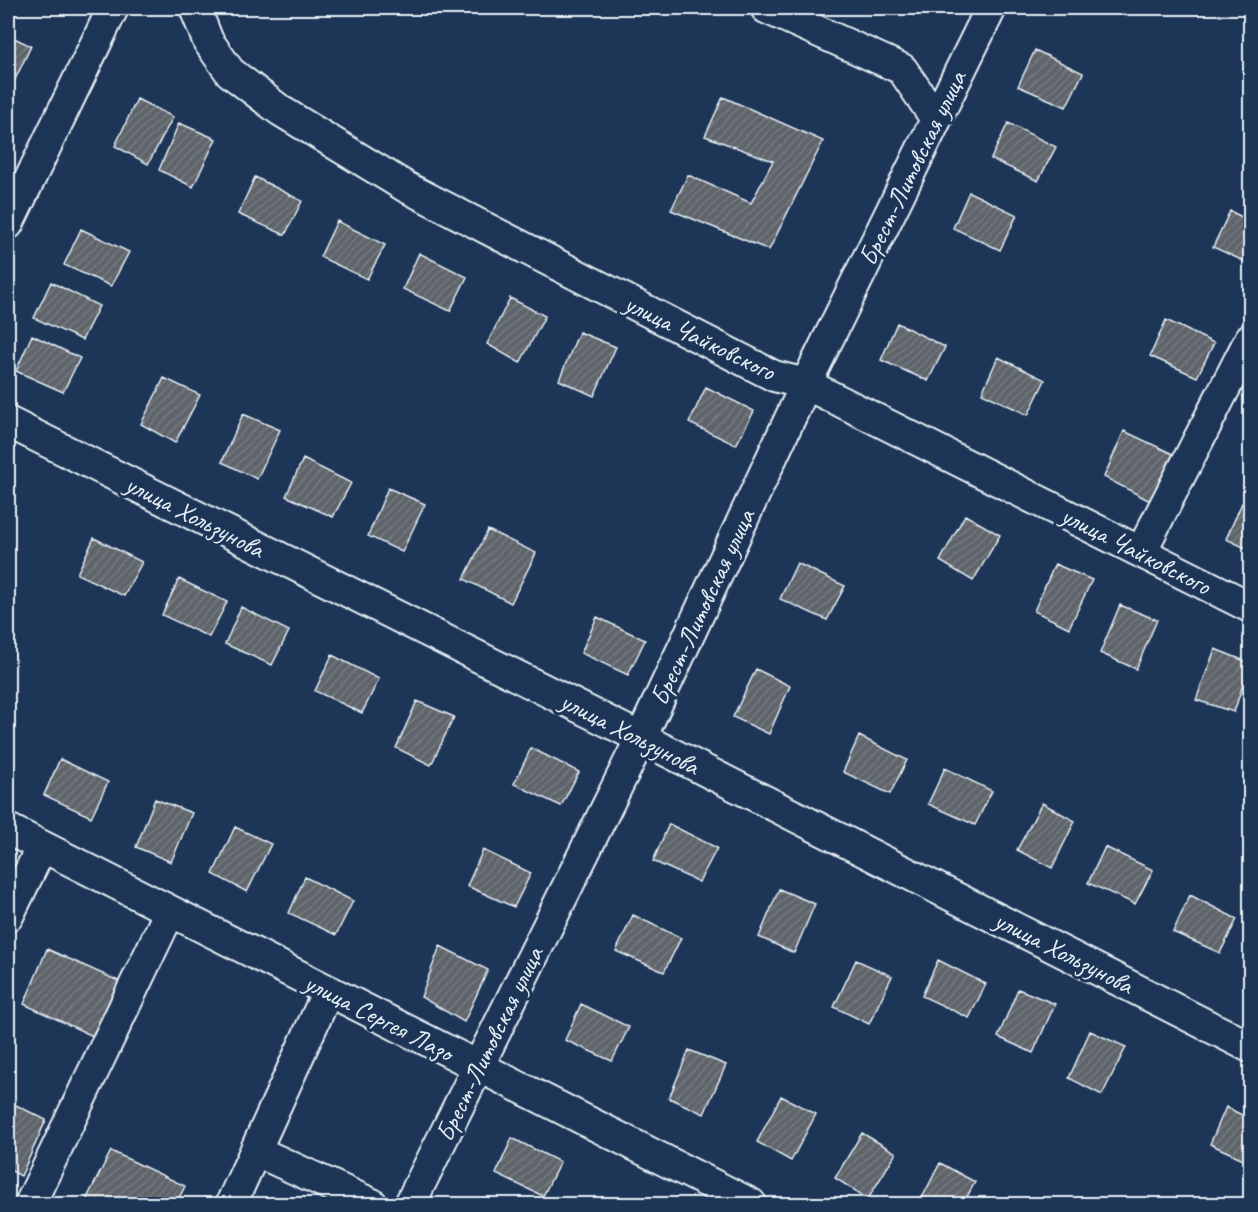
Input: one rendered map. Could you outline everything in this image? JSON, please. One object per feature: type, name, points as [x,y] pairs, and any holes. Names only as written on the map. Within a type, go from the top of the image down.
[{"type":"street","points":[[8,224],[113,8]]},
{"type":"street","name":"улица Чайковского","points":[[195,8],[208,41],[230,72],[281,111],[406,187],[774,376],[807,384],[1251,607]]},
{"type":"street","points":[[766,8],[902,69],[936,119]]},
{"type":"street","name":"Брест-Литовская улица","points":[[410,1204],[641,738],[807,384],[991,8]]},
{"type":"street","points":[[1141,552],[1251,339]]},
{"type":"street","name":"улица Хользунова","points":[[8,422],[641,738],[1251,1047]]},
{"type":"street","name":"улица Сергея Лазо","points":[[8,829],[751,1204]]},
{"type":"street","points":[[8,916],[42,846]]},
{"type":"street","points":[[30,1204],[170,911]]},
{"type":"street","points":[[231,1204],[328,991]]},
{"type":"street","points":[[256,1151],[372,1204]]},
{"type":"building","points":[[8,35],[31,46],[8,94]]},
{"type":"building","points":[[1035,50],[1083,73],[1066,107],[1018,86]]},
{"type":"building","points":[[723,97],[823,141],[769,250],[671,210],[688,175],[751,203],[773,161],[705,136]]},
{"type":"building","points":[[137,99],[173,117],[148,164],[115,146]]},
{"type":"building","points":[[179,123],[216,139],[193,187],[159,170]]},
{"type":"building","points":[[1008,123],[1056,147],[1038,181],[991,159]]},
{"type":"building","points":[[255,177],[302,201],[285,235],[238,214]]},
{"type":"building","points":[[969,192],[1017,215],[1000,250],[953,228]]},
{"type":"building","points":[[1230,211],[1250,221],[1250,264],[1213,247]]},
{"type":"building","points":[[337,221],[385,245],[367,279],[320,257]]},
{"type":"building","points":[[81,229],[129,252],[111,286],[64,265]]},
{"type":"building","points":[[419,253],[467,277],[450,311],[403,289]]},
{"type":"building","points":[[51,282],[99,306],[82,340],[34,318]]},
{"type":"building","points":[[510,298],[545,316],[520,363],[487,344]]},
{"type":"building","points":[[1166,320],[1214,343],[1197,377],[1150,356]]},
{"type":"building","points":[[897,323],[945,347],[928,381],[881,360]]},
{"type":"building","points":[[579,332],[616,347],[594,396],[559,380]]},
{"type":"building","points":[[32,335],[80,358],[63,392],[16,371]]},
{"type":"building","points":[[998,357],[1045,380],[1028,415],[982,393]]},
{"type":"building","points":[[164,378],[200,395],[175,443],[141,424]]},
{"type":"building","points":[[706,387],[754,411],[736,445],[689,423]]},
{"type":"building","points":[[243,414],[280,430],[257,479],[222,462]]},
{"type":"building","points":[[1124,431],[1173,454],[1150,501],[1104,477]]},
{"type":"building","points":[[303,459],[351,483],[333,517],[286,496]]},
{"type":"building","points":[[388,488],[425,504],[402,552],[368,536]]},
{"type":"building","points":[[1242,503],[1250,507],[1250,550],[1226,539]]},
{"type":"building","points":[[965,515],[1000,535],[973,581],[940,561]]},
{"type":"building","points":[[488,530],[536,553],[511,603],[464,579]]},
{"type":"building","points":[[94,538],[142,562],[124,596],[77,574]]},
{"type":"building","points":[[797,563],[845,586],[827,620],[780,599]]},
{"type":"building","points":[[1055,564],[1092,580],[1069,628],[1034,611]]},
{"type":"building","points":[[179,579],[227,602],[209,637],[162,615]]},
{"type":"building","points":[[1120,605],[1157,620],[1136,669],[1100,653]]},
{"type":"building","points":[[241,607],[289,631],[272,665],[225,644]]},
{"type":"building","points":[[597,617],[645,640],[628,675],[581,653]]},
{"type":"building","points":[[1215,649],[1250,663],[1234,712],[1196,700]]},
{"type":"building","points":[[332,655],[379,679],[362,713],[315,691]]},
{"type":"building","points":[[756,669],[790,686],[769,734],[733,717]]},
{"type":"building","points":[[417,701],[454,717],[431,765],[396,748]]},
{"type":"building","points":[[859,736],[907,760],[890,794],[843,772]]},
{"type":"building","points":[[531,748],[579,772],[561,806],[514,784]]},
{"type":"building","points":[[60,759],[108,782],[91,817],[44,795]]},
{"type":"building","points":[[945,768],[992,791],[975,825],[928,804]]},
{"type":"building","points":[[155,799],[192,813],[171,862],[136,847]]},
{"type":"building","points":[[1042,803],[1075,821],[1052,868],[1017,850]]},
{"type":"building","points":[[669,824],[717,848],[699,882],[653,861]]},
{"type":"building","points":[[235,827],[271,844],[247,892],[213,874]]},
{"type":"building","points":[[1105,847],[1153,870],[1135,904],[1088,883]]},
{"type":"building","points":[[483,850],[531,873],[514,907],[467,886]]},
{"type":"building","points":[[305,877],[353,901],[336,935],[289,913]]},
{"type":"building","points":[[779,889],[815,904],[794,953],[759,937]]},
{"type":"building","points":[[1190,895],[1237,919],[1220,953],[1173,932]]},
{"type":"building","points":[[633,915],[681,938],[664,972],[616,951]]},
{"type":"building","points":[[440,946],[488,970],[464,1022],[421,997]]},
{"type":"building","points":[[47,949],[123,983],[95,1037],[24,1004]]},
{"type":"building","points":[[856,960],[892,976],[869,1024],[834,1007]]},
{"type":"building","points":[[938,960],[986,984],[969,1018],[922,996]]},
{"type":"building","points":[[1018,989],[1055,1004],[1033,1053],[998,1037]]},
{"type":"building","points":[[581,1004],[629,1027],[612,1061],[565,1040]]},
{"type":"building","points":[[1090,1031],[1126,1047],[1102,1095],[1069,1078]]},
{"type":"building","points":[[689,1050],[726,1065],[704,1114],[669,1098]]},
{"type":"building","points":[[781,1096],[816,1114],[791,1161],[757,1142]]},
{"type":"building","points":[[8,1101],[46,1120],[21,1176],[8,1169]]},
{"type":"building","points":[[1226,1107],[1250,1119],[1250,1162],[1210,1144]]},
{"type":"building","points":[[862,1133],[896,1153],[868,1199],[835,1178]]},
{"type":"building","points":[[512,1138],[560,1162],[543,1196],[496,1174]]},
{"type":"building","points":[[111,1151],[185,1186],[176,1204],[84,1204]]},
{"type":"building","points":[[940,1163],[975,1182],[963,1204],[919,1204]]}]
